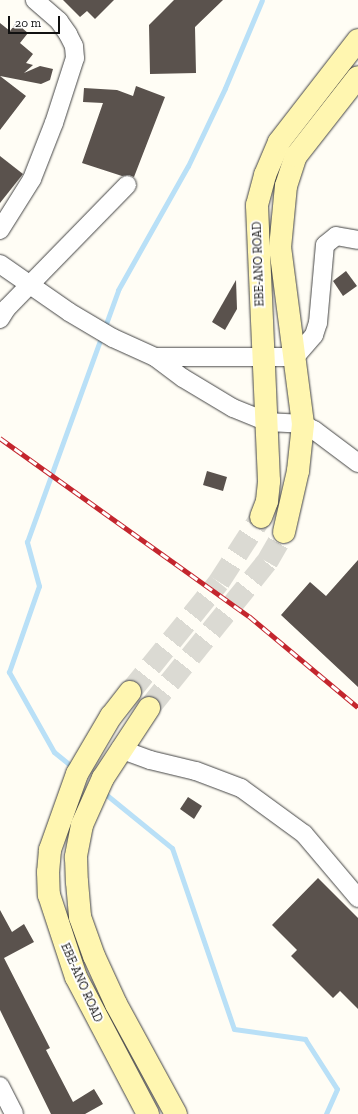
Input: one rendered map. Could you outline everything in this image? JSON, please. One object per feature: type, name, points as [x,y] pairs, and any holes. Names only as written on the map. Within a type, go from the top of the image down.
[{"type":"main road","name":"EBE-ANO ROAD","points":[[261,517],[267,501],[269,481],[257,205],[265,175],[279,142],[358,40]]},
{"type":"main road","name":"EBE-ANO ROAD","points":[[284,532],[298,471],[303,424],[280,248],[286,186],[296,156],[358,77]]},
{"type":"main road","name":"EBE-ANO ROAD","points":[[130,692],[111,716],[81,768],[50,850],[49,895],[76,977],[148,1114]]},
{"type":"main road","points":[[120,749],[149,708]]},
{"type":"main road","name":"EBE-ANO ROAD","points":[[120,749],[103,778],[82,825],[76,857],[80,917],[94,956],[116,1004],[176,1114]]},
{"type":"street","points":[[0,230],[32,179],[54,123],[75,58],[74,46],[68,34],[59,21],[35,0]]},
{"type":"street","points":[[0,319],[30,284],[127,185]]},
{"type":"street","points":[[155,357],[295,357],[314,335],[318,323],[325,245],[336,236],[358,240]]},
{"type":"street","points":[[0,264],[69,312],[113,338],[155,357],[195,386],[233,408],[267,422],[303,424],[314,430],[358,464]]},
{"type":"street","points":[[120,749],[150,760],[196,771],[241,788],[304,834],[358,898]]},
{"type":"street","points":[[0,1086],[14,1114]]},
{"type":"building","points":[[63,0],[114,0],[95,19],[87,11],[80,17]]},
{"type":"building","points":[[174,0],[223,0],[195,27],[196,73],[150,74],[149,25]]},
{"type":"building","points":[[0,23],[10,31],[16,23],[28,33],[20,43],[33,54],[26,63],[33,65],[24,73],[40,66],[53,69],[50,80],[41,84],[0,76]]},
{"type":"building","points":[[0,76],[26,96],[0,130]]},
{"type":"building","points":[[136,86],[165,97],[134,177],[129,175],[122,176],[82,163],[103,103],[83,102],[84,88],[117,90],[133,96]]},
{"type":"building","points":[[0,156],[23,174],[0,203]]},
{"type":"building","points":[[346,271],[357,286],[343,296],[333,281]]},
{"type":"building","points":[[236,280],[237,309],[225,330],[212,322]]},
{"type":"building","points":[[207,471],[227,477],[223,491],[203,485]]},
{"type":"building","points":[[358,560],[358,687],[281,615],[310,582],[326,596]]},
{"type":"building","points":[[188,797],[202,806],[194,819],[180,809]]},
{"type":"building","points":[[318,878],[358,918],[358,1009],[340,991],[333,998],[291,956],[297,950],[272,925]]},
{"type":"building","points":[[0,910],[12,932],[24,924],[34,942],[4,958],[50,1048],[46,1050],[73,1102],[94,1089],[103,1104],[85,1114],[51,1114],[0,1010]]},
{"type":"waterway","points":[[75,769],[54,752],[9,672],[39,586],[27,542],[118,290],[188,166],[225,88],[262,0]]},
{"type":"waterway","points":[[103,792],[172,848],[234,1029],[305,1039],[337,1089],[326,1114]]},
{"type":"tunnel","points":[[130,692],[219,582],[261,517]]},
{"type":"tunnel","points":[[149,708],[267,562],[284,532]]},
{"type":"railway","points":[[0,438],[249,616],[358,707]]}]
